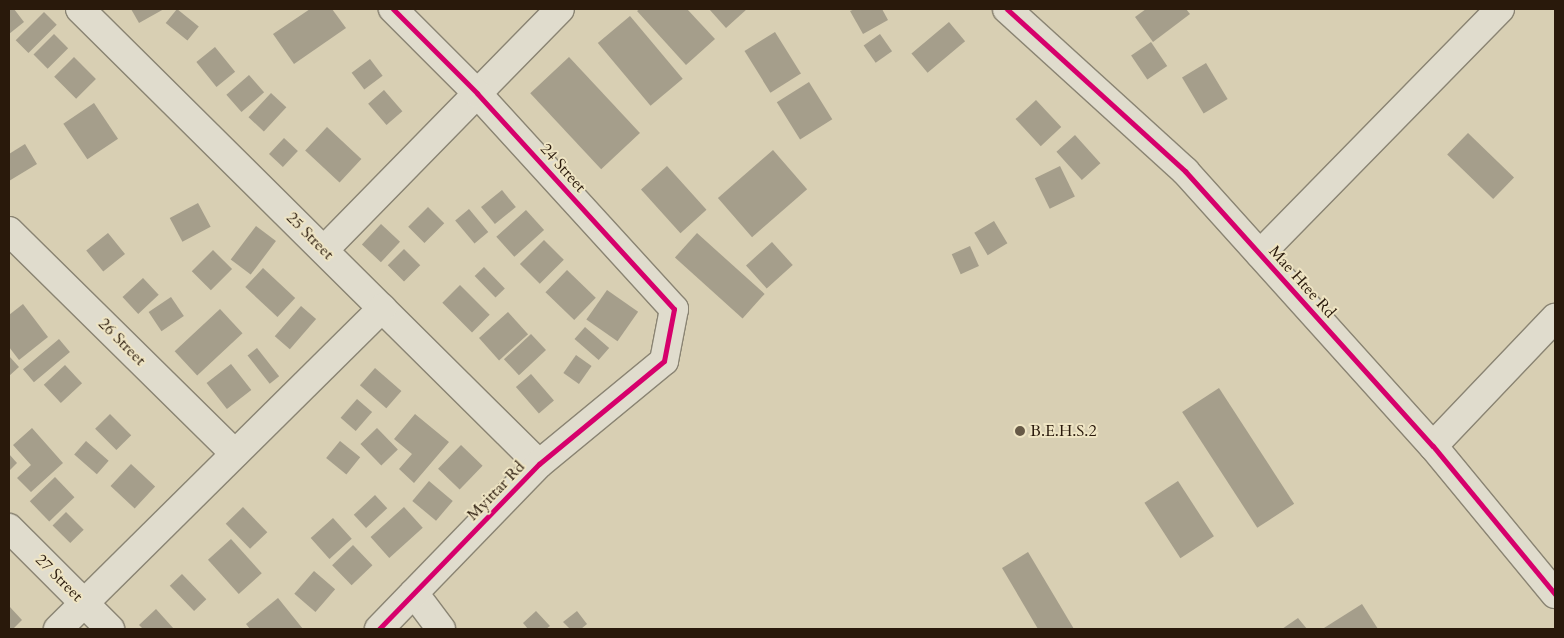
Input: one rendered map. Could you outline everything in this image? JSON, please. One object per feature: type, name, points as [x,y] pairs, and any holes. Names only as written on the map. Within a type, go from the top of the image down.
[{"type":"street","name":"25 Street","points":[[80,9],[539,464]]},
{"type":"street","name":"24 Street","points":[[393,9],[477,93],[674,309],[664,361]]},
{"type":"street","points":[[324,250],[560,9]]},
{"type":"street","name":"Mae Htee Rd","points":[[1007,9],[1185,171],[1433,446],[1555,594]]},
{"type":"street","points":[[1260,254],[1500,9]]},
{"type":"street","name":"26 Street","points":[[9,231],[234,454]]},
{"type":"street","points":[[58,629],[382,308]]},
{"type":"street","points":[[1433,446],[1555,318]]},
{"type":"street","name":"Myittar Rd","points":[[379,629],[539,464],[664,361]]},
{"type":"street","name":"27 Street","points":[[9,528],[110,629]]},
{"type":"street","points":[[414,593],[441,629]]},
{"type":"building","points":[[9,9],[14,9],[24,22],[9,34]]},
{"type":"building","points":[[131,9],[164,9],[139,23]]},
{"type":"building","points":[[177,9],[199,27],[187,41],[166,23]]},
{"type":"building","points":[[310,9],[332,9],[346,28],[294,64],[273,34]]},
{"type":"building","points":[[640,9],[687,9],[715,39],[686,65],[637,11]]},
{"type":"building","points":[[709,9],[747,9],[726,28]]},
{"type":"building","points":[[855,9],[882,9],[888,20],[863,34],[850,11]]},
{"type":"building","points":[[1146,9],[1186,9],[1190,14],[1153,42],[1135,17]]},
{"type":"building","points":[[44,12],[57,25],[28,53],[16,40]]},
{"type":"building","points":[[630,16],[683,79],[651,106],[598,43]]},
{"type":"building","points":[[949,22],[965,41],[928,73],[911,53]]},
{"type":"building","points":[[775,32],[801,74],[770,93],[744,51]]},
{"type":"building","points":[[54,34],[68,48],[48,69],[33,55]]},
{"type":"building","points":[[880,34],[892,51],[876,63],[864,45]]},
{"type":"building","points":[[1151,42],[1167,66],[1147,79],[1131,55]]},
{"type":"building","points":[[215,47],[235,72],[216,87],[196,62]]},
{"type":"building","points":[[74,57],[96,79],[76,99],[54,77]]},
{"type":"building","points":[[569,57],[640,133],[601,169],[530,93]]},
{"type":"building","points":[[370,59],[383,76],[364,90],[352,73]]},
{"type":"building","points":[[1206,63],[1228,99],[1204,113],[1182,77]]},
{"type":"building","points":[[249,75],[264,92],[241,112],[226,95]]},
{"type":"building","points":[[809,82],[832,119],[800,139],[777,102]]},
{"type":"building","points":[[384,90],[402,111],[387,125],[368,104]]},
{"type":"building","points":[[271,93],[286,107],[264,131],[248,117]]},
{"type":"building","points":[[1036,100],[1061,127],[1041,146],[1016,119]]},
{"type":"building","points":[[94,103],[118,139],[87,159],[63,124]]},
{"type":"building","points":[[327,127],[361,159],[340,182],[305,150]]},
{"type":"building","points":[[1468,133],[1514,177],[1493,199],[1447,155]]},
{"type":"building","points":[[1075,135],[1100,163],[1082,180],[1056,152]]},
{"type":"building","points":[[284,138],[298,151],[283,167],[269,154]]},
{"type":"building","points":[[25,144],[37,164],[9,181],[9,154]]},
{"type":"building","points":[[773,150],[807,189],[752,237],[718,198]]},
{"type":"building","points":[[667,166],[706,210],[680,233],[641,189]]},
{"type":"building","points":[[1060,166],[1075,197],[1050,209],[1035,178]]},
{"type":"building","points":[[502,190],[516,207],[495,224],[481,207]]},
{"type":"building","points":[[198,203],[211,227],[182,242],[170,218]]},
{"type":"building","points":[[428,207],[444,223],[424,243],[408,227]]},
{"type":"building","points":[[469,209],[488,232],[474,244],[455,221]]},
{"type":"building","points":[[526,210],[544,230],[514,257],[496,237]]},
{"type":"building","points":[[994,221],[1007,243],[988,255],[974,233]]},
{"type":"building","points":[[381,224],[400,242],[381,262],[362,244]]},
{"type":"building","points":[[256,226],[276,241],[251,275],[231,260]]},
{"type":"building","points":[[108,233],[125,254],[103,272],[86,251]]},
{"type":"building","points":[[697,233],[765,294],[743,318],[675,258]]},
{"type":"building","points":[[544,240],[564,260],[540,284],[520,264]]},
{"type":"building","points":[[772,242],[793,265],[767,288],[746,265]]},
{"type":"building","points":[[970,246],[979,266],[961,274],[952,254]]},
{"type":"building","points":[[404,249],[420,265],[404,282],[388,265]]},
{"type":"building","points":[[213,250],[232,269],[211,290],[192,271]]},
{"type":"building","points":[[484,267],[505,289],[495,298],[475,276]]},
{"type":"building","points":[[263,268],[295,298],[277,317],[245,287]]},
{"type":"building","points":[[567,270],[596,298],[574,320],[545,292]]},
{"type":"building","points":[[143,278],[159,295],[138,314],[123,297]]},
{"type":"building","points":[[460,285],[490,315],[472,332],[442,303]]},
{"type":"building","points":[[607,290],[638,312],[617,341],[586,319]]},
{"type":"building","points":[[171,297],[184,316],[161,331],[149,312]]},
{"type":"building","points":[[23,304],[48,337],[19,360],[9,347],[9,315]]},
{"type":"building","points":[[301,306],[316,319],[290,349],[275,336]]},
{"type":"building","points":[[220,309],[243,333],[197,375],[175,351]]},
{"type":"building","points":[[508,312],[528,334],[499,360],[479,338]]},
{"type":"building","points":[[585,327],[609,348],[599,360],[575,339]]},
{"type":"building","points":[[531,334],[546,350],[519,375],[504,359]]},
{"type":"building","points":[[59,339],[70,352],[34,382],[23,369]]},
{"type":"building","points":[[257,348],[279,376],[270,384],[248,355]]},
{"type":"building","points":[[576,355],[592,366],[579,384],[563,373]]},
{"type":"building","points":[[9,356],[19,367],[9,376]]},
{"type":"building","points":[[231,364],[251,390],[227,409],[207,383]]},
{"type":"building","points":[[65,365],[82,383],[61,403],[44,385]]},
{"type":"building","points":[[375,368],[401,391],[386,408],[360,385]]},
{"type":"building","points":[[531,374],[554,400],[539,414],[516,387]]},
{"type":"building","points":[[1219,388],[1294,504],[1257,528],[1182,412]]},
{"type":"building","points":[[357,399],[372,412],[356,431],[341,418]]},
{"type":"building","points":[[110,414],[131,435],[116,450],[95,429]]},
{"type":"building","points":[[415,414],[449,442],[414,483],[399,469],[412,454],[394,439]]},
{"type":"building","points":[[32,428],[63,463],[31,492],[17,478],[31,465],[13,445]]},
{"type":"building","points":[[377,428],[398,450],[381,466],[360,444]]},
{"type":"building","points":[[86,441],[109,461],[97,474],[74,455]]},
{"type":"building","points":[[340,441],[360,457],[346,474],[326,458]]},
{"type":"building","points":[[461,445],[483,466],[460,490],[438,469]]},
{"type":"building","points":[[9,454],[17,463],[9,471]]},
{"type":"building","points":[[131,464],[155,487],[135,508],[111,486]]},
{"type":"building","points":[[55,477],[74,497],[49,521],[30,501]]},
{"type":"building","points":[[429,481],[453,501],[436,521],[412,501]]},
{"type":"building","points":[[1178,481],[1214,536],[1180,558],[1144,503]]},
{"type":"building","points":[[375,495],[387,508],[366,528],[354,515]]},
{"type":"building","points":[[243,507],[267,532],[250,549],[226,524]]},
{"type":"building","points":[[404,507],[423,528],[389,558],[371,537]]},
{"type":"building","points":[[66,512],[84,530],[70,543],[53,525]]},
{"type":"building","points":[[333,518],[352,539],[329,559],[311,538]]},
{"type":"building","points":[[231,539],[262,573],[239,594],[208,560]]},
{"type":"building","points":[[353,545],[372,565],[352,585],[332,565]]},
{"type":"building","points":[[1028,552],[1074,629],[1038,629],[1002,568]]},
{"type":"building","points":[[314,571],[335,589],[315,612],[294,594]]},
{"type":"building","points":[[182,574],[206,599],[194,611],[170,586]]},
{"type":"building","points":[[278,598],[303,629],[250,629],[246,624]]},
{"type":"building","points":[[1362,604],[1378,629],[1324,628]]},
{"type":"building","points":[[9,606],[22,620],[13,629],[9,629]]},
{"type":"building","points":[[156,609],[174,629],[143,629],[139,625]]},
{"type":"building","points":[[536,611],[550,626],[546,629],[528,629],[523,623]]},
{"type":"building","points":[[577,611],[587,624],[581,629],[570,629],[563,622]]},
{"type":"building","points":[[1298,618],[1307,629],[1282,629]]},
{"type":"cycle path","points":[[379,629],[539,464],[664,361],[674,309],[477,93],[393,9]]},
{"type":"cycle path","points":[[1007,9],[1185,171],[1433,446],[1555,594]]},
{"type":"place","name":"B.E.H.S.2","points":[[1020,431]]}]
